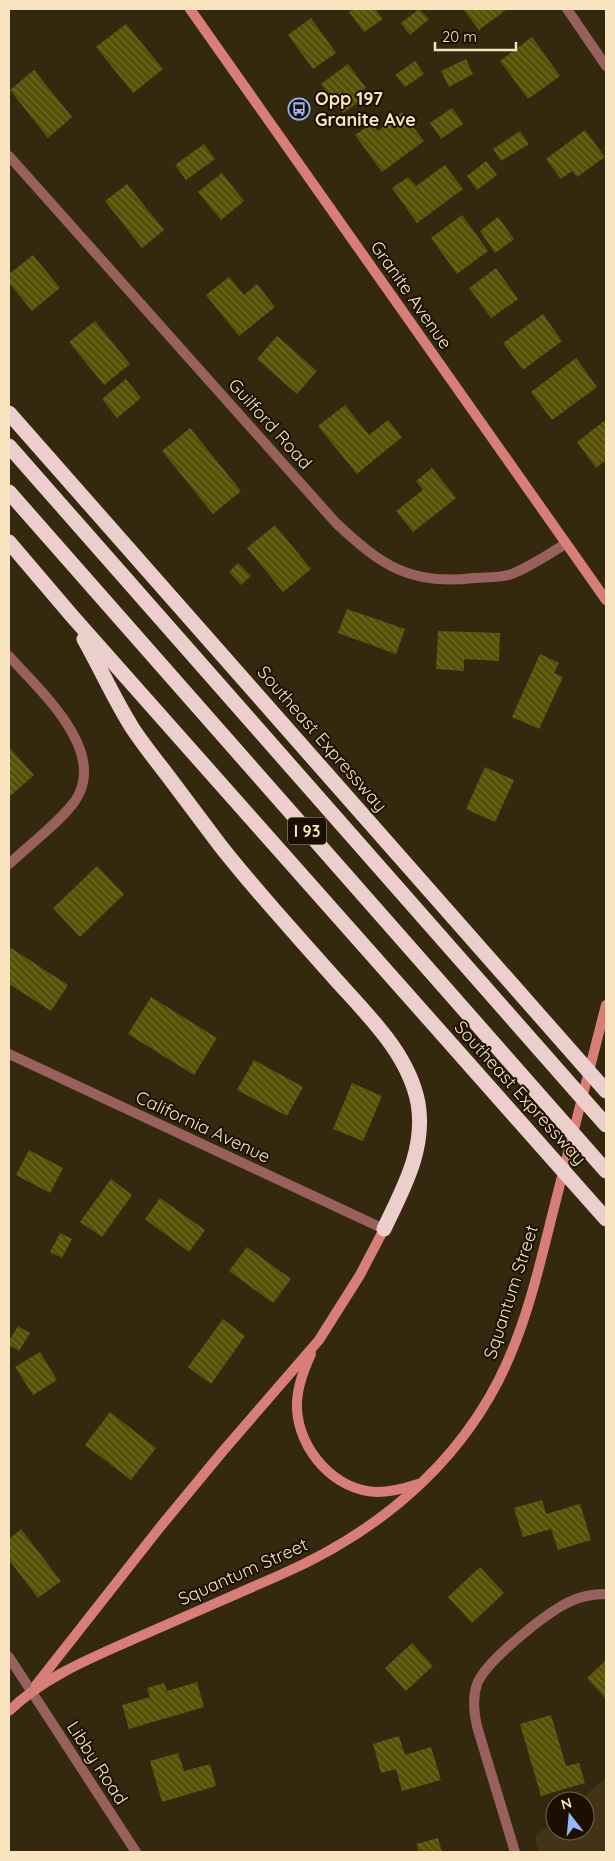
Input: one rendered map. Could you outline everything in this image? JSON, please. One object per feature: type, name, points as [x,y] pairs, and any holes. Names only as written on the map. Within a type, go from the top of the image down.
[{"type":"highway","name":"Southeast Expressway","points":[[9,413],[606,1091]]},
{"type":"highway","name":"I 93","points":[[9,446],[606,1125]]},
{"type":"highway","name":"I 93","points":[[9,492],[606,1171]]},
{"type":"highway","name":"Southeast Expressway","points":[[9,542],[72,616],[606,1219]]},
{"type":"highway","points":[[72,616],[133,729],[220,845],[381,1031],[405,1065],[418,1103],[420,1123],[418,1144],[406,1181],[384,1229]]},
{"type":"main road","name":"Granite Avenue","points":[[190,9],[606,600]]},
{"type":"main road","name":"Squantum Street","points":[[9,1711],[31,1692],[92,1657],[330,1551],[374,1522],[424,1481],[455,1449],[498,1381],[518,1336],[606,1004]]},
{"type":"main road","name":"Squantum Street","points":[[31,1692],[161,1526],[319,1340],[356,1282],[384,1229]]},
{"type":"main road","points":[[319,1340],[302,1375],[298,1390],[297,1409],[304,1440],[313,1455],[334,1476],[362,1490],[378,1492],[395,1490],[424,1481]]},
{"type":"street","points":[[567,9],[606,66]]},
{"type":"street","name":"Guilford Road","points":[[9,156],[336,523],[370,554],[402,573],[422,578],[458,580],[510,575],[537,562],[565,544]]},
{"type":"street","points":[[9,656],[68,725],[80,750],[84,767],[83,784],[75,800],[63,814],[9,864]]},
{"type":"street","name":"California Avenue","points":[[9,1054],[384,1229]]},
{"type":"street","points":[[515,1852],[478,1730],[474,1712],[474,1698],[477,1685],[483,1672],[492,1661],[555,1610],[584,1596],[606,1594]]},
{"type":"street","name":"Libby Road","points":[[9,1657],[136,1852]]},
{"type":"shaded area","points":[[606,1778],[606,1852],[539,1852],[535,1837],[545,1828],[545,1841],[595,1841],[595,1791],[590,1791]]},
{"type":"building","points":[[354,9],[375,9],[383,19],[364,32],[349,12]]},
{"type":"building","points":[[419,9],[429,19],[410,35],[401,23]]},
{"type":"building","points":[[463,9],[507,9],[479,30]]},
{"type":"building","points":[[311,18],[336,53],[313,69],[288,35]]},
{"type":"building","points":[[126,24],[163,69],[133,93],[96,47]]},
{"type":"building","points":[[532,37],[560,76],[528,99],[500,61]]},
{"type":"building","points":[[466,59],[473,74],[449,87],[441,71]]},
{"type":"building","points":[[415,61],[424,74],[405,87],[395,75]]},
{"type":"building","points":[[348,64],[366,88],[356,95],[360,101],[343,113],[321,84]]},
{"type":"building","points":[[34,70],[72,117],[48,138],[10,90]]},
{"type":"building","points":[[452,108],[463,124],[441,139],[430,123]]},
{"type":"building","points":[[402,112],[424,141],[382,172],[355,135],[372,123],[378,131]]},
{"type":"building","points":[[585,130],[605,157],[577,177],[572,171],[561,179],[546,159]]},
{"type":"building","points":[[520,131],[529,144],[501,161],[493,149]]},
{"type":"building","points":[[204,144],[215,159],[186,180],[175,165]]},
{"type":"building","points":[[486,161],[497,175],[477,190],[467,176]]},
{"type":"building","points":[[445,165],[463,189],[417,223],[392,188],[408,177],[416,186]]},
{"type":"building","points":[[222,173],[244,201],[221,220],[198,192]]},
{"type":"building","points":[[127,184],[164,230],[142,248],[105,201]]},
{"type":"building","points":[[462,215],[488,251],[457,274],[431,238]]},
{"type":"building","points":[[498,217],[514,239],[495,253],[480,231]]},
{"type":"building","points":[[33,255],[60,288],[32,311],[9,283],[9,274]]},
{"type":"building","points":[[496,268],[518,299],[491,318],[469,288]]},
{"type":"building","points":[[229,277],[244,295],[257,284],[275,307],[239,336],[206,295]]},
{"type":"building","points":[[543,314],[562,341],[523,370],[503,343]]},
{"type":"building","points":[[95,321],[130,364],[104,385],[69,342]]},
{"type":"building","points":[[277,336],[317,371],[297,394],[257,359]]},
{"type":"building","points":[[576,358],[597,387],[552,420],[531,392]]},
{"type":"building","points":[[126,379],[141,398],[117,418],[102,399]]},
{"type":"building","points":[[345,405],[369,435],[388,420],[402,437],[357,474],[318,426]]},
{"type":"building","points":[[604,421],[606,424],[606,460],[596,468],[577,442]]},
{"type":"building","points":[[190,428],[241,491],[213,514],[162,451]]},
{"type":"building","points":[[432,468],[456,498],[413,532],[396,511],[423,490],[416,481]]},
{"type":"building","points":[[275,525],[311,569],[283,592],[247,548]]},
{"type":"building","points":[[238,563],[251,576],[241,585],[229,572]]},
{"type":"building","points":[[347,609],[405,629],[396,654],[338,633]]},
{"type":"building","points":[[438,631],[500,633],[499,661],[464,659],[464,671],[436,669]]},
{"type":"building","points":[[540,654],[559,663],[554,673],[563,677],[539,729],[512,717]]},
{"type":"building","points":[[9,747],[34,775],[9,797]]},
{"type":"building","points":[[485,767],[514,780],[495,822],[466,809]]},
{"type":"building","points":[[97,866],[124,894],[80,937],[53,908]]},
{"type":"building","points":[[11,948],[68,985],[51,1011],[9,984],[9,951]]},
{"type":"building","points":[[151,997],[217,1038],[194,1075],[128,1034]]},
{"type":"building","points":[[254,1060],[303,1087],[287,1116],[237,1090]]},
{"type":"building","points":[[352,1083],[382,1096],[363,1141],[333,1129]]},
{"type":"building","points":[[29,1150],[63,1168],[50,1193],[16,1175]]},
{"type":"building","points":[[111,1179],[132,1195],[102,1237],[80,1222]]},
{"type":"building","points":[[160,1198],[205,1230],[189,1252],[145,1219]]},
{"type":"building","points":[[60,1233],[72,1239],[62,1258],[50,1252]]},
{"type":"building","points":[[247,1247],[291,1279],[273,1303],[229,1271]]},
{"type":"building","points":[[223,1319],[245,1336],[211,1384],[188,1367]]},
{"type":"building","points":[[18,1326],[30,1333],[19,1351],[9,1345],[9,1341]]},
{"type":"building","points":[[40,1352],[57,1380],[33,1395],[15,1367]]},
{"type":"building","points":[[110,1412],[156,1448],[131,1480],[85,1445]]},
{"type":"building","points":[[542,1500],[546,1514],[580,1504],[591,1540],[558,1550],[551,1529],[523,1537],[514,1508]]},
{"type":"building","points":[[21,1529],[61,1581],[38,1598],[9,1560],[9,1539]]},
{"type":"building","points":[[480,1567],[504,1593],[472,1623],[448,1597]]},
{"type":"building","points":[[412,1643],[433,1666],[406,1691],[385,1668]]},
{"type":"building","points":[[606,1660],[606,1699],[587,1678]]},
{"type":"building","points":[[197,1682],[204,1707],[129,1729],[122,1705],[150,1697],[147,1688],[164,1683],[167,1691]]},
{"type":"building","points":[[551,1715],[566,1766],[579,1763],[585,1783],[558,1791],[545,1791],[545,1795],[541,1796],[520,1724]]},
{"type":"building","points":[[399,1736],[405,1755],[431,1747],[441,1780],[402,1791],[396,1769],[381,1773],[373,1744]]},
{"type":"building","points":[[178,1753],[184,1771],[210,1764],[216,1786],[162,1802],[150,1761]]},
{"type":"building","points":[[438,1838],[442,1852],[419,1852],[416,1844]]},
{"type":"place","name":"Opp 197 Granite Ave","points":[[299,109]]}]
